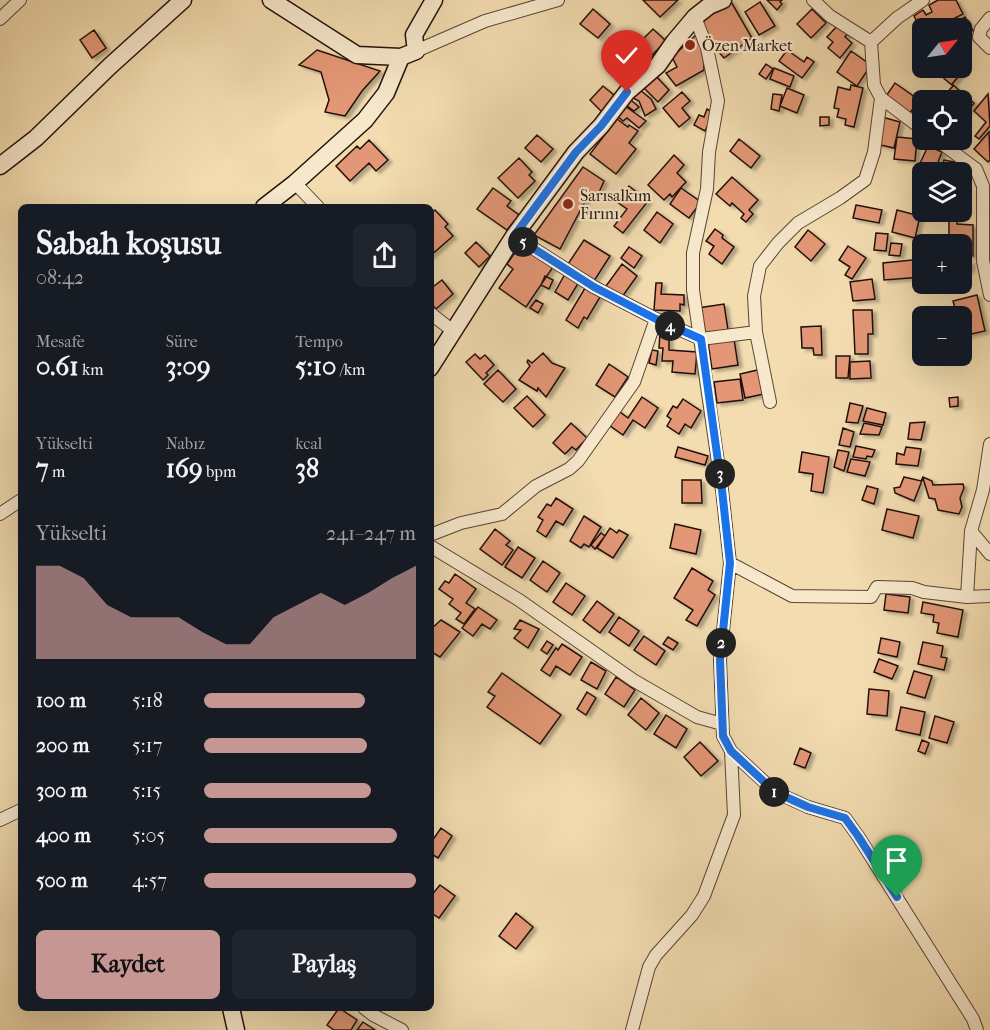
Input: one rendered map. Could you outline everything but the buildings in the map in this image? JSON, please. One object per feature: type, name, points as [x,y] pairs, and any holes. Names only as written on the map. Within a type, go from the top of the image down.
[{"type":"street","points":[[0,19],[20,0]]},
{"type":"street","points":[[0,166],[36,138],[110,66],[183,0]]},
{"type":"street","points":[[271,0],[357,55],[409,54],[485,21],[558,0]]},
{"type":"street","points":[[268,204],[295,183],[365,120],[386,93],[409,54],[414,35],[434,0]]},
{"type":"street","points":[[813,0],[830,16],[871,42]]},
{"type":"street","points":[[871,42],[897,18],[923,0]]},
{"type":"street","points":[[434,362],[514,236],[576,152],[601,126],[627,92],[658,65],[695,17],[713,2]]},
{"type":"street","points":[[695,17],[707,48],[718,101],[709,152],[707,189],[693,253],[693,290],[722,490],[730,563],[720,660],[723,736],[731,751],[775,792],[808,807],[845,818],[901,903],[973,1019],[977,1030]]},
{"type":"street","points":[[990,18],[981,29],[979,36],[990,48]]},
{"type":"street","points":[[871,42],[874,85],[881,98],[912,121]]},
{"type":"street","points":[[770,402],[756,332],[754,296],[760,266],[798,223],[865,180],[874,152],[881,98]]},
{"type":"street","points":[[950,150],[976,169],[982,186],[983,261],[990,295]]},
{"type":"street","points":[[295,183],[315,204]]},
{"type":"street","points":[[514,236],[594,287],[701,339],[756,332]]},
{"type":"street","points":[[434,316],[453,332]]},
{"type":"street","points":[[434,533],[461,523],[502,514],[536,486],[578,461],[634,382],[656,319]]},
{"type":"street","points":[[967,597],[971,531],[983,490],[990,444]]},
{"type":"street","points":[[0,514],[18,502]]},
{"type":"street","points":[[971,531],[990,554]]},
{"type":"street","points":[[434,548],[519,600],[633,680],[697,717],[722,724]]},
{"type":"street","points":[[730,563],[792,596],[871,597],[878,587],[912,588],[924,592],[967,597],[990,596]]},
{"type":"street","points":[[632,1030],[649,968],[656,955],[692,915],[704,897],[734,815],[731,751]]},
{"type":"street","points":[[0,820],[18,811]]},
{"type":"street","points":[[232,1011],[236,1030]]},
{"type":"street","points":[[368,1011],[402,1030]]},
{"type":"place","name":"Özen Market","points":[[690,45]]},
{"type":"place","name":"Sarısalkım Fırını","points":[[568,204]]},
{"type":"route","points":[[627,92],[601,126],[576,152],[514,236],[594,287],[701,339],[730,563],[720,660],[723,736],[731,751],[775,792],[808,807],[845,818],[897,897]]}]
